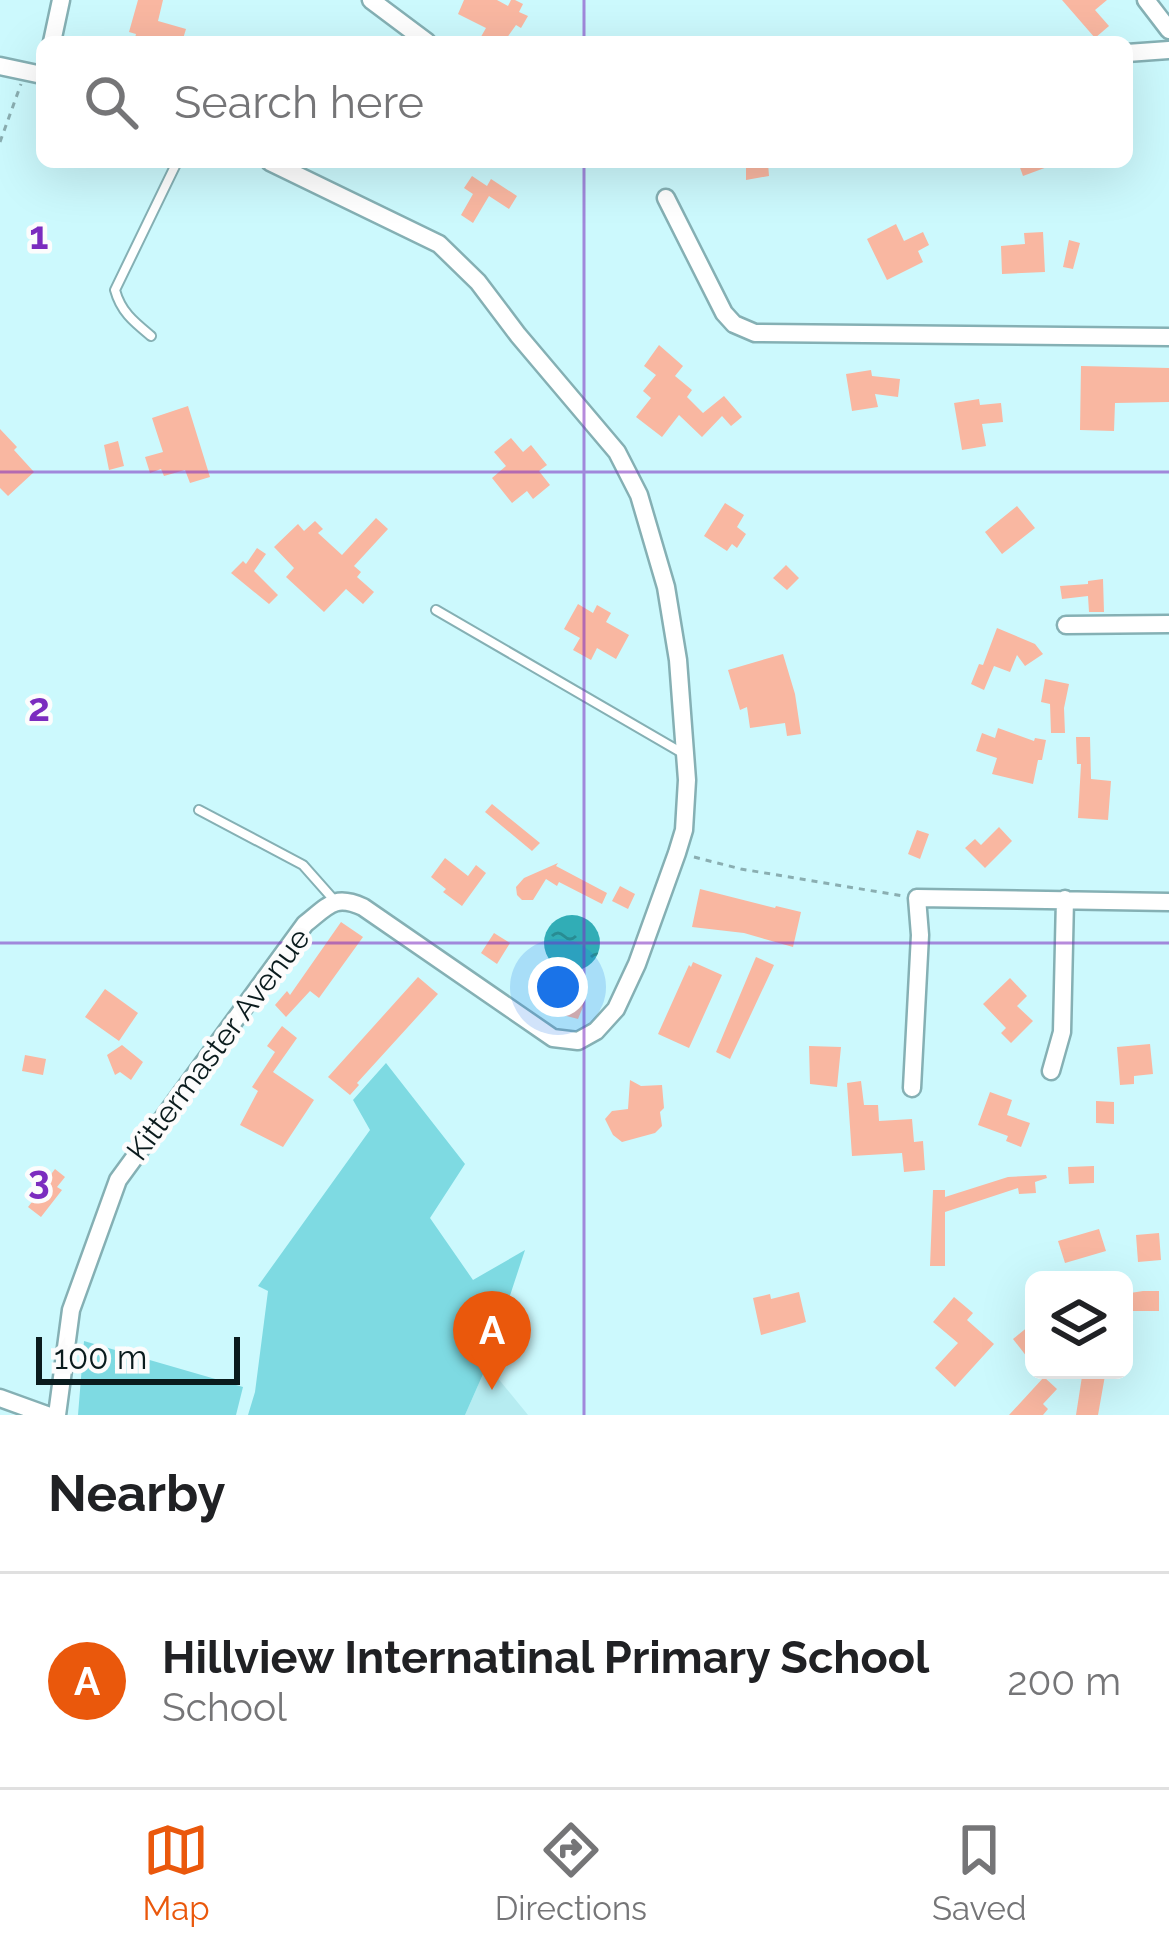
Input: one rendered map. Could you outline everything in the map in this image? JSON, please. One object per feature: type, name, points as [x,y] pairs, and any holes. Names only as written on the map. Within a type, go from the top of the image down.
[{"type":"street","points":[[53,36],[62,0]]},
{"type":"street","points":[[371,0],[419,36]]},
{"type":"street","points":[[1146,0],[1169,30]]},
{"type":"street","points":[[1133,53],[1169,50]]},
{"type":"street","points":[[0,66],[35,74]]},
{"type":"street","name":"Kittermaster Avenue","points":[[57,1415],[70,1310],[118,1180],[305,924],[335,901],[351,902],[392,924],[553,1038],[578,1041],[596,1031],[616,1010],[684,830],[687,780],[678,660],[666,587],[639,495],[617,452],[453,255],[283,168]]},
{"type":"street","points":[[666,198],[724,313],[734,324],[754,333],[1169,337]]},
{"type":"street","points":[[1066,625],[1169,624]]},
{"type":"street","points":[[913,1088],[920,935],[917,898],[1169,902]]},
{"type":"street","points":[[1052,1071],[1062,1032],[1065,899]]},
{"type":"street","points":[[0,1398],[47,1415]]},
{"type":"lane","points":[[151,336],[126,315],[115,290],[174,168]]},
{"type":"lane","points":[[436,610],[685,754]]},
{"type":"lane","points":[[199,810],[303,865],[335,901]]},
{"type":"path","points":[[0,142],[16,94],[35,74]]},
{"type":"path","points":[[677,853],[741,869],[917,898]]},
{"type":"shaded area","points":[[386,1063],[465,1164],[430,1218],[473,1280],[525,1250],[487,1365],[465,1415],[248,1415],[268,1291],[258,1286],[370,1130],[353,1100]]},
{"type":"shaded area","points":[[84,1341],[243,1387],[236,1415],[78,1415]]},
{"type":"shaded area","points":[[487,1365],[528,1415],[465,1415]]},
{"type":"water","points":[[572,915],[592,923],[600,943],[592,963],[572,971],[552,963],[544,943],[552,923]]},
{"type":"building","points":[[138,0],[163,0],[158,21],[186,29],[184,36],[129,32]]},
{"type":"building","points":[[464,0],[497,0],[508,6],[515,0],[523,4],[519,12],[528,16],[508,36],[481,36],[486,28],[458,14]]},
{"type":"building","points":[[1062,0],[1107,0],[1095,10],[1109,26],[1093,36]]},
{"type":"building","points":[[746,168],[768,168],[769,176],[746,180]]},
{"type":"building","points":[[1020,168],[1045,168],[1023,176]]},
{"type":"building","points":[[472,176],[487,186],[491,179],[517,196],[509,209],[489,196],[473,223],[461,215],[473,194],[464,188]]},
{"type":"building","points":[[896,224],[904,241],[923,232],[929,245],[918,251],[923,262],[887,280],[867,239]]},
{"type":"building","points":[[1043,232],[1045,272],[1002,274],[1001,246],[1025,244],[1024,233]]},
{"type":"building","points":[[1069,240],[1080,243],[1073,269],[1063,267]]},
{"type":"building","points":[[659,345],[683,366],[675,376],[692,390],[687,397],[703,413],[724,396],[742,417],[731,426],[722,416],[702,437],[679,415],[662,437],[636,417],[651,398],[643,391],[656,375],[644,366]]},
{"type":"building","points":[[1081,366],[1169,368],[1169,402],[1115,403],[1114,431],[1080,430]]},
{"type":"building","points":[[871,370],[872,376],[900,379],[898,397],[875,394],[878,407],[852,411],[846,374]]},
{"type":"building","points":[[979,399],[980,405],[1001,403],[1003,422],[982,424],[986,446],[962,450],[954,403]]},
{"type":"building","points":[[188,406],[210,477],[190,483],[185,470],[164,476],[161,469],[150,473],[145,457],[163,452],[152,418]]},
{"type":"building","points":[[0,429],[34,472],[8,496],[0,488]]},
{"type":"building","points":[[511,438],[523,452],[531,445],[547,465],[539,471],[550,485],[533,499],[527,491],[512,503],[492,478],[506,466],[494,452]]},
{"type":"building","points":[[118,441],[124,466],[109,470],[104,445]]},
{"type":"building","points":[[725,503],[744,515],[737,527],[746,534],[737,548],[732,544],[727,551],[704,536]]},
{"type":"building","points":[[1017,506],[1035,528],[1002,554],[985,532]]},
{"type":"building","points":[[376,518],[388,529],[354,566],[361,572],[357,577],[374,592],[363,604],[346,589],[324,612],[286,577],[294,568],[274,547],[298,524],[304,531],[315,521],[323,529],[318,533],[342,555]]},
{"type":"building","points":[[257,548],[266,554],[254,571],[278,595],[269,604],[231,573],[243,561],[246,564]]},
{"type":"building","points":[[786,565],[799,578],[787,590],[773,578]]},
{"type":"building","points":[[1103,579],[1104,612],[1089,612],[1088,596],[1062,599],[1060,586]]},
{"type":"building","points":[[578,604],[593,613],[597,605],[611,613],[606,622],[629,635],[616,659],[597,648],[591,660],[573,650],[580,638],[564,629]]},
{"type":"building","points":[[997,628],[1035,644],[1043,654],[1025,666],[1017,655],[1010,672],[994,666],[984,690],[971,684]]},
{"type":"building","points":[[783,654],[801,734],[787,736],[785,723],[750,728],[747,707],[740,710],[728,670]]},
{"type":"building","points":[[1045,679],[1069,684],[1065,733],[1051,733],[1050,704],[1041,702]]},
{"type":"building","points":[[998,728],[1034,741],[1046,740],[1033,784],[992,774],[997,758],[976,751],[982,733],[995,738]]},
{"type":"building","points":[[1076,737],[1090,737],[1091,779],[1111,781],[1108,820],[1078,818],[1081,764],[1077,764]]},
{"type":"building","points":[[492,804],[540,843],[532,851],[485,812]]},
{"type":"building","points":[[999,827],[1012,841],[985,868],[965,848],[975,839],[981,845]]},
{"type":"building","points":[[917,830],[929,834],[920,859],[908,854]]},
{"type":"building","points":[[445,858],[468,876],[476,865],[486,873],[462,906],[431,877]]},
{"type":"building","points":[[558,863],[556,866],[607,893],[602,904],[546,879],[533,900],[517,895],[516,887],[524,878]]},
{"type":"building","points":[[620,886],[635,894],[628,909],[612,901]]},
{"type":"building","points":[[700,889],[801,912],[793,947],[744,933],[692,927]]},
{"type":"building","points":[[341,922],[363,937],[319,998],[310,991],[286,1017],[275,1005],[287,991],[290,995]]},
{"type":"building","points":[[494,933],[510,943],[497,964],[481,953]]},
{"type":"building","points":[[756,957],[774,965],[730,1059],[716,1052]]},
{"type":"building","points":[[693,962],[722,975],[689,1048],[658,1034]]},
{"type":"building","points":[[418,977],[438,994],[350,1095],[328,1077]]},
{"type":"building","points":[[1010,978],[1027,996],[1017,1006],[1033,1021],[1011,1043],[1001,1033],[1006,1028],[983,1004]]},
{"type":"building","points":[[105,989],[138,1013],[119,1041],[85,1017]]},
{"type":"building","points":[[572,997],[585,1002],[578,1019],[559,1014],[564,1001]]},
{"type":"building","points":[[282,1026],[297,1038],[273,1072],[314,1100],[283,1147],[240,1125],[258,1091],[252,1087],[275,1052],[267,1046]]},
{"type":"building","points":[[1150,1044],[1153,1074],[1134,1076],[1134,1084],[1120,1085],[1117,1047]]},
{"type":"building","points":[[122,1045],[143,1062],[131,1080],[120,1072],[115,1075],[107,1055]]},
{"type":"building","points":[[809,1046],[841,1047],[837,1087],[810,1084]]},
{"type":"building","points":[[25,1055],[46,1059],[43,1075],[22,1071]]},
{"type":"building","points":[[630,1080],[641,1086],[662,1085],[662,1126],[655,1133],[622,1142],[605,1119],[612,1111],[628,1109]]},
{"type":"building","points":[[861,1081],[864,1105],[878,1105],[879,1121],[912,1119],[914,1142],[923,1141],[925,1170],[904,1172],[902,1153],[852,1156],[847,1083]]},
{"type":"building","points":[[990,1092],[1012,1100],[1007,1115],[1030,1123],[1021,1147],[1006,1141],[1008,1136],[978,1125]]},
{"type":"building","points":[[1096,1101],[1114,1102],[1114,1124],[1096,1123]]},
{"type":"building","points":[[1094,1166],[1094,1183],[1069,1184],[1068,1167]]},
{"type":"building","points":[[55,1169],[65,1177],[57,1187],[62,1190],[41,1217],[28,1207],[39,1193],[32,1187],[43,1172],[49,1177]]},
{"type":"building","points":[[1046,1175],[1035,1182],[1036,1193],[1019,1194],[1018,1188],[945,1212],[945,1266],[930,1266],[933,1190],[945,1190],[945,1197],[1008,1177]]},
{"type":"building","points":[[1099,1229],[1106,1251],[1065,1263],[1058,1241]]},
{"type":"building","points":[[1159,1233],[1161,1260],[1138,1262],[1136,1235]]},
{"type":"building","points":[[1159,1291],[1159,1311],[1133,1311],[1133,1293]]},
{"type":"building","points":[[799,1292],[806,1322],[761,1335],[753,1298]]},
{"type":"building","points":[[954,1297],[973,1313],[967,1320],[994,1344],[955,1387],[935,1368],[958,1343],[933,1322]]},
{"type":"building","points":[[1025,1329],[1025,1354],[1013,1339]]},
{"type":"building","points":[[1042,1379],[1057,1389],[1043,1404],[1048,1409],[1043,1415],[1009,1415]]},
{"type":"building","points":[[1082,1379],[1104,1379],[1098,1415],[1076,1415]]},
{"type":"place","name":"Hillview Internatinal Primary School","points":[[492,1390]]}]
